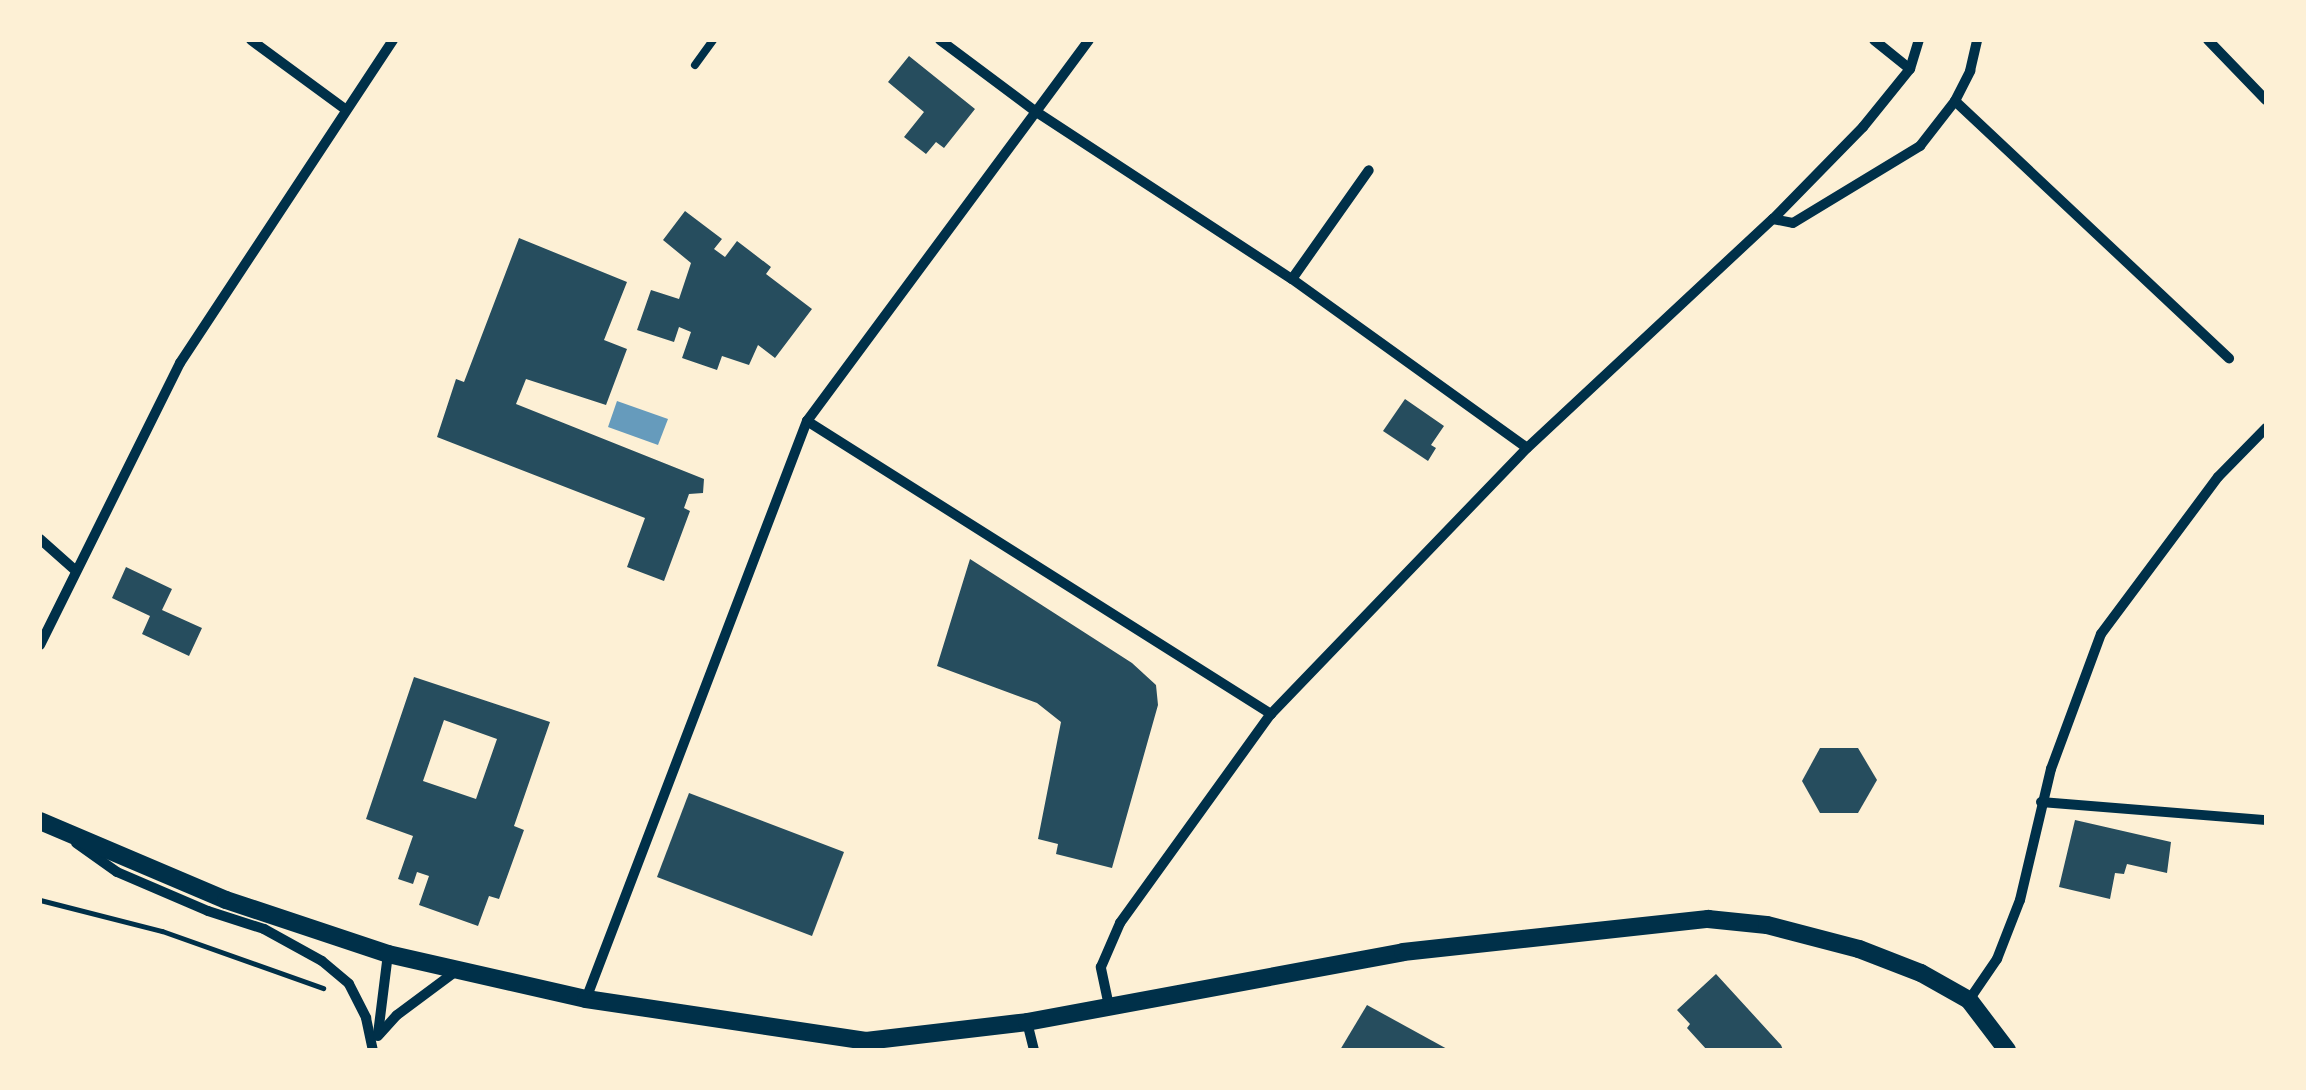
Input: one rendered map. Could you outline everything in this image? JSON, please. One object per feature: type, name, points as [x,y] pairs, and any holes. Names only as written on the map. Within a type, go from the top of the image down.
[{"type":"street","points":[[251,40],[345,109]]},
{"type":"street","points":[[40,645],[180,364],[394,40]]},
{"type":"street","points":[[940,40],[1035,111],[1292,279],[1527,448]]},
{"type":"street","points":[[586,1000],[807,422],[1089,40]]},
{"type":"street","points":[[1874,40],[1910,69]]},
{"type":"street","points":[[1109,1006],[1101,967],[1120,922],[1270,714],[1527,448],[1773,219],[1864,126],[1910,69],[1919,40]]},
{"type":"street","points":[[1773,219],[1793,223],[1920,146],[1955,101],[1970,71],[1976,40]]},
{"type":"street","points":[[2208,40],[2266,100]]},
{"type":"street","points":[[1955,101],[2228,358]]},
{"type":"street","points":[[1292,279],[1369,170]]},
{"type":"street","points":[[807,422],[1270,714]]},
{"type":"street","points":[[1969,1000],[1997,959],[2020,900],[2041,802],[2101,634],[2218,477],[2266,428]]},
{"type":"street","points":[[40,540],[75,570]]},
{"type":"street","points":[[2041,802],[2266,820]]},
{"type":"street","points":[[40,821],[117,872],[208,911],[264,929],[322,961],[349,984],[366,1018],[375,1050]]},
{"type":"street","points":[[59,832],[226,900],[455,972],[586,1000],[866,1042],[894,1050]]},
{"type":"street","points":[[866,1042],[1028,1022],[1403,952],[1708,919],[1767,925],[1859,949],[1921,973],[1969,1000],[2007,1049]]},
{"type":"street","points":[[375,1050],[388,954]]},
{"type":"street","points":[[378,1036],[397,1015],[455,972]]},
{"type":"street","points":[[1028,1022],[1034,1050]]},
{"type":"lane","points":[[695,65],[713,40]]},
{"type":"path","points":[[40,900],[162,931],[324,988]]},
{"type":"water","points":[[617,401],[668,419],[658,445],[608,427]]},
{"type":"building","points":[[909,56],[975,109],[944,148],[936,142],[926,154],[904,137],[924,112],[888,82]]},
{"type":"building","points":[[685,211],[722,239],[714,249],[725,257],[737,241],[771,267],[766,274],[812,309],[775,358],[758,345],[749,365],[722,356],[717,370],[682,358],[691,332],[679,327],[674,342],[637,330],[651,290],[679,299],[691,263],[663,240]]},
{"type":"building","points":[[519,238],[627,282],[604,340],[627,349],[606,405],[526,379],[516,404],[704,479],[703,493],[689,494],[684,508],[690,511],[664,581],[627,567],[645,518],[437,437],[456,379],[464,382]]},
{"type":"building","points":[[1405,399],[1444,426],[1431,445],[1436,448],[1428,461],[1383,431]]},
{"type":"building","points":[[970,559],[1132,663],[1156,685],[1158,705],[1112,868],[1056,854],[1058,844],[1038,839],[1061,722],[1037,703],[937,666]]},
{"type":"building","points":[[126,567],[172,589],[162,610],[202,628],[189,656],[142,634],[150,616],[112,598]]},
{"type":"building","points":[[414,677],[550,722],[514,826],[524,830],[499,899],[489,896],[478,926],[419,905],[429,876],[417,872],[413,884],[398,879],[413,836],[366,819]],"holes":[[[444,720],[497,739],[476,799],[423,781]]]},
{"type":"building","points":[[1820,748],[1858,748],[1877,780],[1858,813],[1820,813],[1802,781]]},
{"type":"building","points":[[689,793],[844,852],[812,936],[657,877]]},
{"type":"building","points":[[2075,820],[2171,842],[2167,873],[2127,864],[2124,874],[2115,873],[2110,899],[2059,887]]},
{"type":"building","points":[[1716,974],[1783,1050],[1707,1050],[1687,1028],[1690,1024],[1677,1010]]},
{"type":"building","points":[[1367,1005],[1449,1050],[1340,1050]]}]
